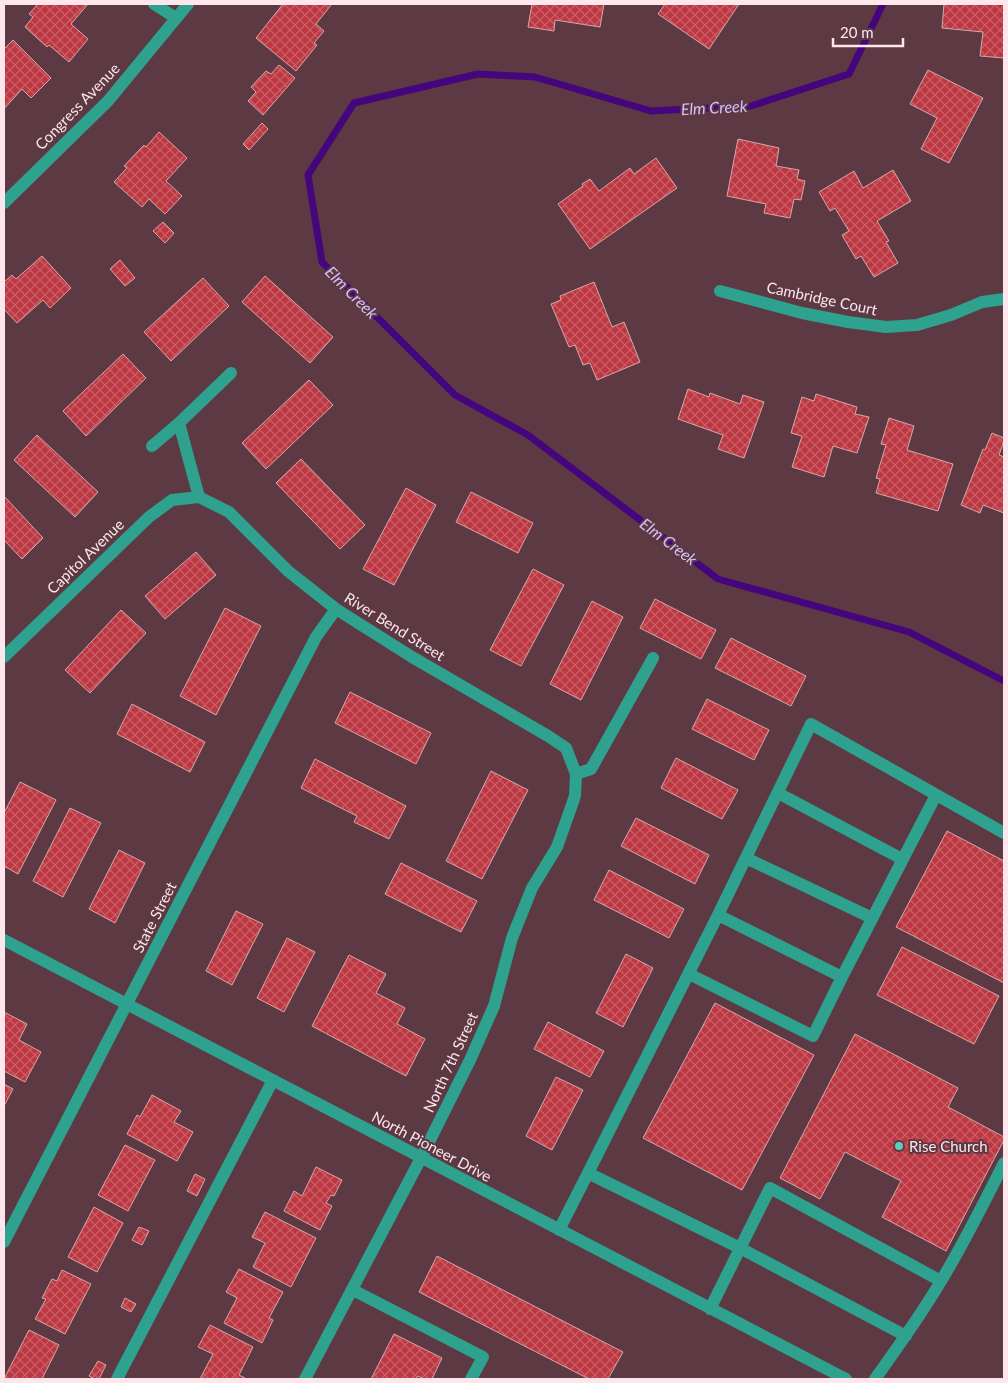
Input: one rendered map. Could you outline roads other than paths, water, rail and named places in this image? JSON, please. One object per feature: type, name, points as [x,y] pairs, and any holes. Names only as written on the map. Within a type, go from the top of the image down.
[{"type":"street","points":[[154,4],[176,18]]},
{"type":"street","name":"Congress Avenue","points":[[4,203],[108,101],[188,4]]},
{"type":"street","name":"Cambridge Court","points":[[720,291],[802,313],[886,327],[917,325],[951,315],[982,302],[1004,299]]},
{"type":"street","points":[[152,446],[231,374]]},
{"type":"street","points":[[179,423],[198,497]]},
{"type":"street","name":"River Bend Street","points":[[198,497],[229,512],[288,571],[336,609],[412,657],[566,748],[576,774]]},
{"type":"street","name":"Capitol Avenue","points":[[4,658],[149,517],[172,500],[198,497]]},
{"type":"street","name":"State Street","points":[[4,1242],[316,637],[336,609]]},
{"type":"street","points":[[576,774],[591,769],[653,658]]},
{"type":"street","points":[[559,1230],[689,974],[811,724],[1004,833]]},
{"type":"street","name":"North 7th Street","points":[[305,1379],[422,1158],[494,1006],[512,938],[532,888],[557,847],[575,796],[576,774]]},
{"type":"street","points":[[778,793],[902,859]]},
{"type":"street","points":[[689,974],[813,1036],[936,795]]},
{"type":"street","points":[[746,858],[872,918]]},
{"type":"street","points":[[718,915],[842,977]]},
{"type":"street","name":"North Pioneer Drive","points":[[4,940],[846,1379]]},
{"type":"street","points":[[117,1379],[273,1080]]},
{"type":"street","points":[[875,1379],[906,1336],[941,1281],[1004,1163]]},
{"type":"street","points":[[588,1173],[740,1248],[906,1336]]},
{"type":"street","points":[[710,1309],[770,1188],[941,1281]]},
{"type":"street","points":[[352,1290],[482,1357],[471,1379]]},
{"type":"waterway","name":"Elm Creek","points":[[883,4],[849,74],[751,106],[651,111],[535,77],[478,74],[354,103],[308,175],[322,262],[455,395],[528,435],[718,579],[909,632],[1004,681]]},
{"type":"place","name":"Rise Church","points":[[899,1146]]}]
